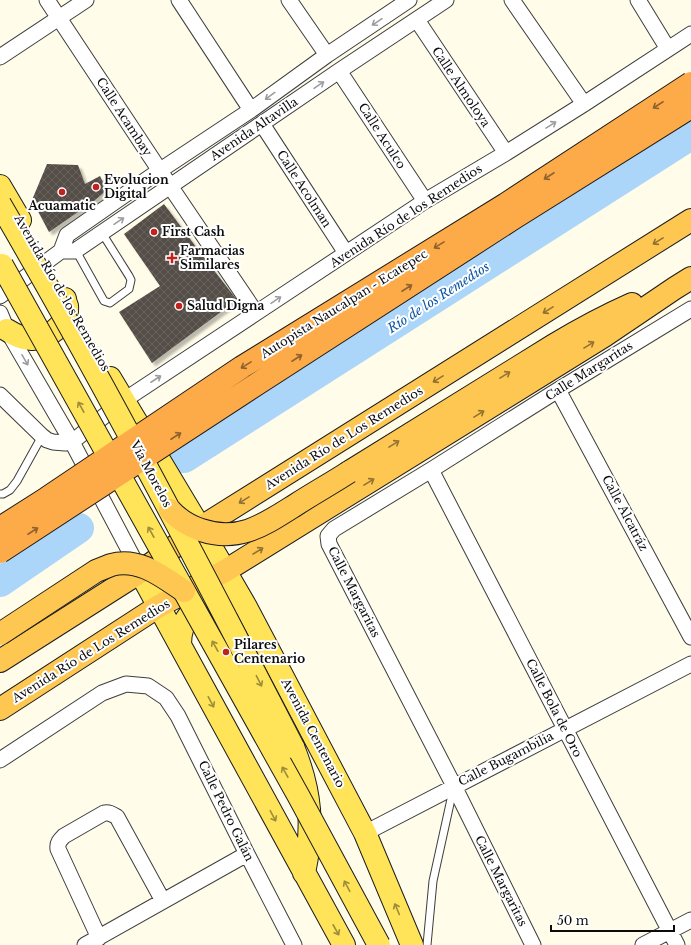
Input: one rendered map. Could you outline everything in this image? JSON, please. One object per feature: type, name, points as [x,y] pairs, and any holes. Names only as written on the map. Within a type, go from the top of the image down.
[{"type":"highway","name":"Autopista Naucalpan - Ecatepec","points":[[0,528],[242,368],[506,204],[691,84]]},
{"type":"highway","name":"Autopista Naucalpan - Ecatepec","points":[[0,552],[290,362],[514,218],[691,107]]},
{"type":"highway","name":"Avenida Río de Los Remedios","points":[[0,661],[140,572],[200,528],[691,220]]},
{"type":"highway","points":[[170,510],[177,518],[186,524],[208,532],[219,535],[247,532],[265,524],[582,328],[612,313],[683,283]]},
{"type":"highway","name":"Avenida Río de Los Remedios","points":[[0,709],[215,569],[604,336],[683,283]]},
{"type":"highway","points":[[0,634],[96,571],[111,565],[128,563],[142,566],[156,572],[184,591]]},
{"type":"main road","name":"Avenida Río de los Remedios","points":[[0,186],[60,255],[64,299],[123,401],[200,528]]},
{"type":"main road","name":"Vía Morelos","points":[[0,204],[170,510],[294,747],[305,782],[310,818],[310,837],[304,873]]},
{"type":"main road","points":[[1,262],[298,795],[379,945]]},
{"type":"main road","points":[[4,322],[14,335],[22,338],[40,338],[48,335],[61,323],[65,315],[67,306],[64,299]]},
{"type":"main road","name":"Avenida Centenario","points":[[200,528],[215,569],[246,607],[365,832],[412,945]]},
{"type":"main road","points":[[140,572],[344,945]]},
{"type":"main road","points":[[180,644],[180,635],[187,618],[193,611],[201,606],[209,602],[219,600],[233,601],[246,607]]},
{"type":"street","name":"Calle Acambay","points":[[47,0],[256,314]]},
{"type":"street","points":[[0,58],[86,0]]},
{"type":"street","points":[[179,0],[251,110]]},
{"type":"street","points":[[289,0],[327,55]]},
{"type":"street","name":"Avenida Altavilla","points":[[60,255],[102,233],[446,0]]},
{"type":"street","points":[[512,0],[584,104]]},
{"type":"street","points":[[638,0],[668,49]]},
{"type":"street","name":"Avenida Altavilla","points":[[60,255],[67,235],[251,110],[403,2]]},
{"type":"street","name":"Calle Almoloya","points":[[416,20],[506,153]]},
{"type":"street","name":"Avenida Río de los Remedios","points":[[123,401],[425,201],[506,153],[691,34]]},
{"type":"street","name":"Calle Aculco","points":[[340,71],[425,201]]},
{"type":"street","name":"Calle Acolman","points":[[262,124],[346,254]]},
{"type":"street","points":[[0,296],[60,255]]},
{"type":"street","name":"Calle Margaritas","points":[[533,945],[454,786],[329,544],[328,536],[334,529],[691,309]]},
{"type":"street","points":[[4,322],[72,442],[140,572]]},
{"type":"street","name":"Calle Alcatráz","points":[[558,390],[691,637]]},
{"type":"street","points":[[0,396],[47,440],[65,443],[72,442],[123,401]]},
{"type":"street","name":"Calle Bola de Oro","points":[[431,470],[677,945]]},
{"type":"street","name":"Calle Bugambilia","points":[[365,832],[691,664]]},
{"type":"street","name":"Calle Pedro Galán","points":[[0,760],[102,693],[126,684],[148,686],[166,698],[178,716],[294,945]]},
{"type":"street","points":[[99,938],[58,849],[57,844],[64,836],[104,813],[108,812],[113,814],[117,817],[163,901]]},
{"type":"street","points":[[85,945],[247,854]]},
{"type":"street","points":[[643,945],[691,920]]},
{"type":"lane","points":[[60,255],[104,301],[110,303],[129,289],[131,280],[102,233]]},
{"type":"lane","points":[[0,494],[10,490],[17,481],[42,436]]},
{"type":"lane","points":[[427,945],[433,881],[454,786]]},
{"type":"building","name":"Acuamatic","points":[[47,164],[78,165],[85,184],[100,176],[107,190],[94,201],[49,232],[32,200]]},
{"type":"building","name":"Salud Digna","points":[[164,204],[237,300],[152,363],[119,312],[160,286],[124,234]]},
{"type":"waterway","name":"Río de los Remedios","points":[[184,458],[691,135]]},
{"type":"waterway","name":"Río de los Remedios","points":[[0,582],[79,528]]},
{"type":"place","name":"Evolucion Digital","points":[[96,187]]},
{"type":"place","name":"Acuamatic","points":[[62,192]]},
{"type":"place","name":"First Cash","points":[[154,232]]},
{"type":"place","name":"Farmacias Similares","points":[[172,258]]},
{"type":"place","name":"Salud Digna","points":[[179,306]]},
{"type":"place","name":"Pilares Centenario","points":[[226,652]]}]
